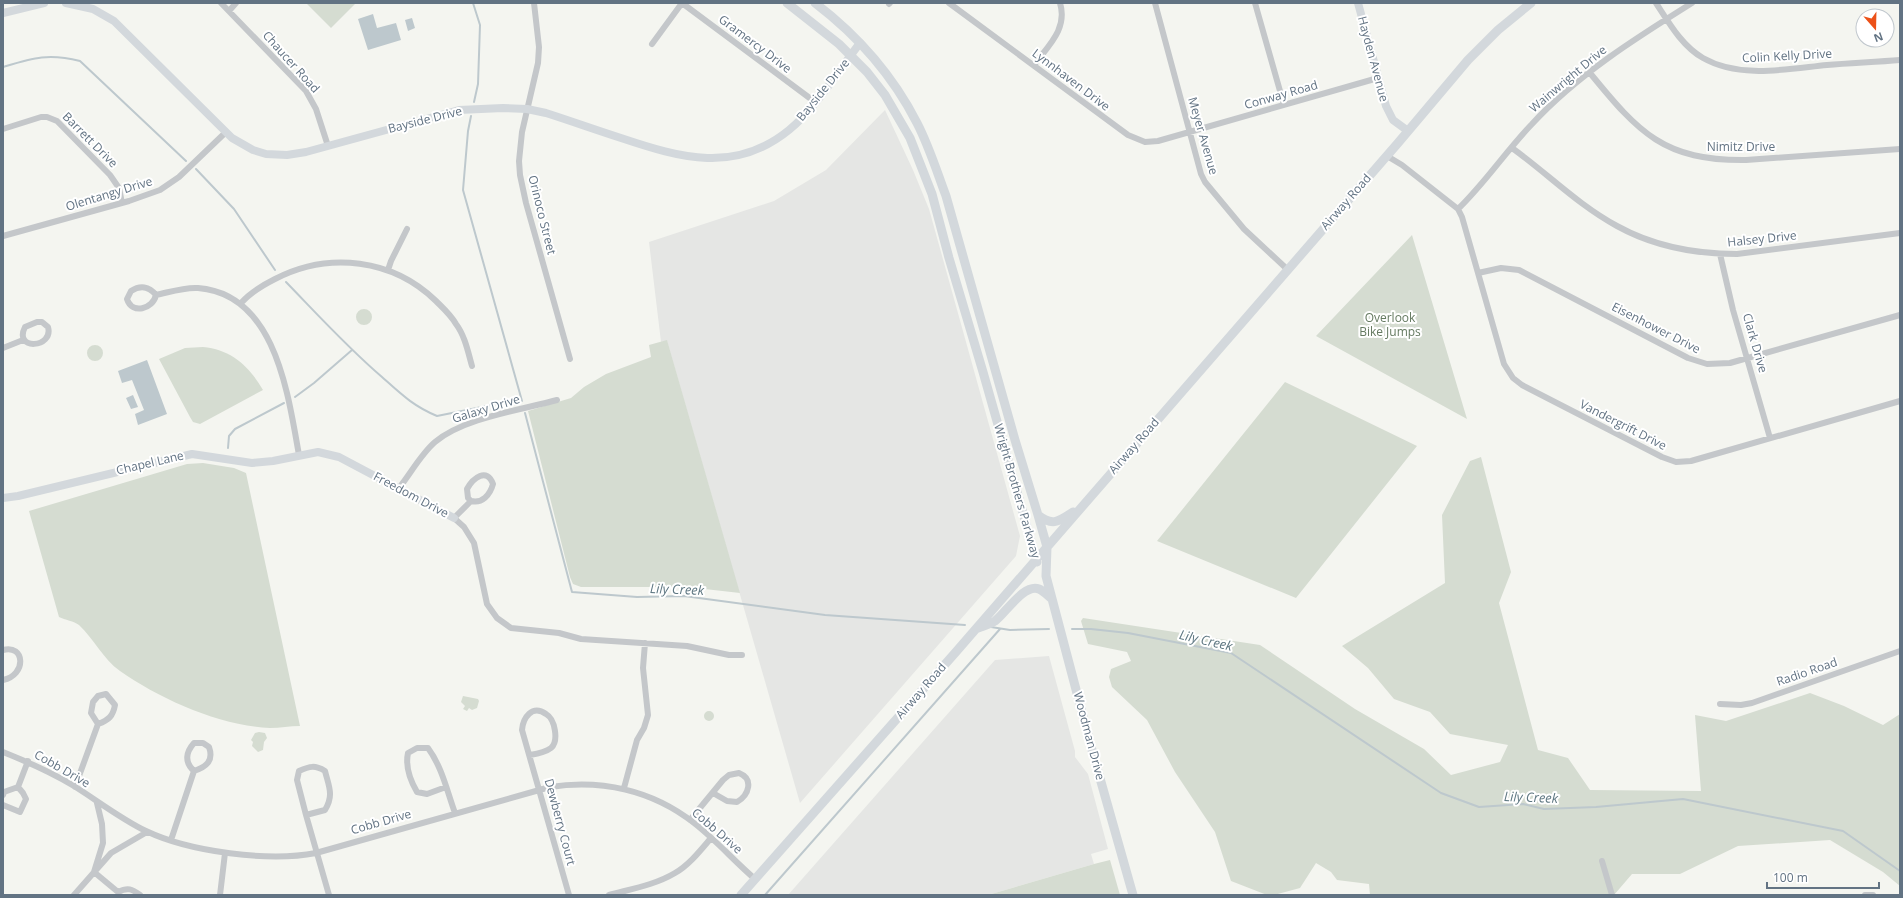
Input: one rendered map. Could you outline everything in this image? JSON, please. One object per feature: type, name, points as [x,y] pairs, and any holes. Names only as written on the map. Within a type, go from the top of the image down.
[{"type":"main road","name":"Wright Brothers Parkway","points":[[787,3],[851,55],[885,95],[905,126],[920,160],[932,194],[949,258],[1009,463],[1035,560],[1046,576]]},
{"type":"main road","name":"Wright Brothers Parkway","points":[[815,3],[860,43],[897,88],[917,123],[933,161],[946,196],[1015,440],[1038,515],[1045,549],[1046,576]]},
{"type":"main road","name":"Airway Road","points":[[741,895],[975,630],[1287,269],[1387,156],[1468,60],[1495,33],[1531,3]]},
{"type":"main road","points":[[1009,463],[1030,505],[1045,549]]},
{"type":"main road","points":[[1038,515],[1046,521],[1059,521],[1081,507]]},
{"type":"main road","name":"Woodman Drive","points":[[1046,576],[1092,750],[1133,895]]},
{"type":"main road","points":[[975,630],[995,621],[1012,602],[1022,594],[1034,589],[1039,589],[1052,599]]},
{"type":"street","points":[[3,13],[21,5],[44,3]]},
{"type":"street","name":"Bayside Drive","points":[[66,3],[93,9],[119,24],[226,132],[242,145],[266,154],[288,155],[328,146],[459,110],[485,108],[527,109],[546,113],[654,149],[680,156],[707,159],[738,155],[766,144],[789,130],[815,102],[860,43]]},
{"type":"street","name":"Chaucer Road","points":[[221,3],[306,91],[316,109],[328,146]]},
{"type":"street","points":[[228,11],[236,3]]},
{"type":"street","name":"Orinoco Street","points":[[534,3],[539,47],[538,63],[520,147],[522,190],[570,359]]},
{"type":"street","points":[[652,44],[682,3]]},
{"type":"street","name":"Gramercy Drive","points":[[682,3],[815,102]]},
{"type":"street","name":"Lynnhaven Drive","points":[[949,3],[1138,141],[1151,143],[1190,132]]},
{"type":"street","points":[[1034,65],[1059,31],[1063,17],[1060,3]]},
{"type":"street","name":"Meyer Avenue","points":[[1154,3],[1201,174],[1210,190],[1244,229],[1287,269]]},
{"type":"street","points":[[1255,3],[1284,105]]},
{"type":"street","name":"Hayden Avenue","points":[[1358,3],[1389,113],[1399,126],[1408,131]]},
{"type":"street","name":"Colin Kelly Drive","points":[[1656,3],[1683,42],[1694,52],[1713,63],[1736,69],[1764,71],[1900,60]]},
{"type":"street","name":"Wainwright Drive","points":[[1458,209],[1543,113],[1626,46],[1692,3]]},
{"type":"street","name":"Nimitz Drive","points":[[1590,74],[1626,116],[1642,131],[1663,144],[1696,157],[1723,160],[1746,160],[1900,149]]},
{"type":"street","name":"Conway Road","points":[[1190,132],[1378,78]]},
{"type":"street","name":"Barrett Drive","points":[[3,129],[41,117],[47,117],[57,121],[110,175],[119,188],[122,203]]},
{"type":"street","name":"Olentangy Drive","points":[[3,236],[149,195],[170,184],[226,132]]},
{"type":"street","name":"Halsey Drive","points":[[1512,148],[1591,209],[1617,226],[1660,243],[1698,252],[1720,254],[1754,253],[1900,233]]},
{"type":"street","points":[[1387,156],[1402,165],[1458,209]]},
{"type":"street","name":"Vandergrift Drive","points":[[1458,209],[1465,224],[1504,364],[1513,378],[1522,385],[1662,458],[1676,462],[1692,461],[1900,401]]},
{"type":"street","points":[[388,270],[407,228]]},
{"type":"street","name":"Clark Drive","points":[[1720,254],[1770,438]]},
{"type":"street","points":[[240,303],[246,296],[267,283],[284,274],[310,265],[342,262],[369,265],[388,270],[420,287],[445,310],[456,323],[462,334],[472,366]]},
{"type":"street","name":"Eisenhower Drive","points":[[1478,274],[1500,268],[1523,272],[1697,362],[1717,364],[1730,363],[1900,315]]},
{"type":"street","points":[[156,295],[150,289],[140,287],[131,291],[127,299],[128,303],[134,308],[143,308],[152,303],[156,295],[179,289],[198,288],[214,291],[240,303],[257,322],[278,363],[290,401],[299,455]]},
{"type":"street","points":[[3,348],[23,340],[32,344],[43,341],[49,334],[48,327],[42,322],[29,325],[23,331],[23,340]]},
{"type":"street","name":"Galaxy Drive","points":[[400,488],[434,443],[445,434],[479,421],[557,400]]},
{"type":"street","name":"Freedom Drive","points":[[299,455],[318,452],[339,458],[400,488],[454,518],[464,527],[474,543],[486,600],[492,611],[504,624],[511,628],[559,633],[582,639],[645,643]]},
{"type":"street","name":"Chapel Lane","points":[[3,498],[18,496],[192,454],[252,463],[273,461],[299,455]]},
{"type":"street","points":[[486,475],[491,479],[493,484],[488,495],[481,501],[471,501],[468,498],[467,489],[474,479],[486,475]]},
{"type":"street","points":[[454,518],[471,501]]},
{"type":"street","points":[[624,788],[637,740],[644,728],[648,715],[643,668],[645,643],[687,646],[730,655],[742,655]]},
{"type":"street","points":[[3,650],[15,651],[20,657],[20,661],[16,674],[11,678],[3,680]]},
{"type":"street","name":"Radio Road","points":[[1720,704],[1741,705],[1752,703],[1900,651]]},
{"type":"street","points":[[106,694],[115,705],[114,713],[108,721],[98,724],[91,713],[93,702],[98,696],[106,694]]},
{"type":"street","name":"Dewberry Court","points":[[530,756],[551,748],[554,742],[555,736],[551,719],[548,714],[541,711],[532,711],[523,722],[522,730],[569,895]]},
{"type":"street","points":[[75,787],[98,724]]},
{"type":"street","points":[[194,743],[203,743],[209,747],[211,753],[210,760],[204,768],[194,771],[187,761],[188,750],[194,743]]},
{"type":"street","points":[[446,787],[427,794],[417,792],[412,782],[406,762],[408,753],[417,748],[428,748],[435,757],[446,787],[455,813]]},
{"type":"street","name":"Cobb Drive","points":[[3,752],[28,762],[75,787],[97,803],[147,832],[198,848],[239,855],[290,856],[316,853],[540,789],[581,784],[624,788],[652,798],[690,820],[755,879]]},
{"type":"street","points":[[3,795],[4,792],[18,787],[28,762]]},
{"type":"street","points":[[306,815],[325,810],[330,801],[330,790],[325,771],[316,766],[308,767],[299,771],[297,780],[306,815],[316,853],[329,895]]},
{"type":"street","points":[[171,840],[194,771]]},
{"type":"street","points":[[690,820],[724,780],[734,773],[743,775],[748,782],[747,792],[737,802],[727,801],[713,793]]},
{"type":"street","points":[[3,804],[20,812],[26,799],[18,787]]},
{"type":"street","points":[[94,872],[103,843],[102,824],[97,803]]},
{"type":"street","points":[[69,895],[76,893],[111,853],[147,832]]},
{"type":"street","points":[[609,895],[654,882],[675,873],[692,859],[711,838]]},
{"type":"street","points":[[220,895],[225,853]]},
{"type":"street","points":[[1602,861],[1612,895]]},
{"type":"street","points":[[94,872],[118,894],[132,889],[140,895]]},
{"type":"street","points":[[1865,895],[1873,895]]},
{"type":"shaded area","points":[[373,14],[377,28],[396,23],[401,40],[368,50],[358,19]]},
{"type":"shaded area","points":[[412,18],[415,28],[408,31],[405,20]]},
{"type":"shaded area","points":[[885,110],[913,170],[929,209],[1020,536],[1016,556],[800,803],[667,341],[661,342],[649,242],[774,201],[826,170]]},
{"type":"shaded area","points":[[147,360],[167,414],[138,425],[135,414],[144,410],[132,380],[122,383],[118,371]]},
{"type":"shaded area","points":[[133,395],[138,407],[131,409],[126,398]]},
{"type":"shaded area","points":[[1049,656],[1075,751],[1075,757],[1088,774],[1108,849],[1091,854],[1094,864],[988,895],[788,895],[995,660]]},
{"type":"green space","points":[[306,3],[356,3],[331,28]]},
{"type":"green space","name":"Overlook Bike Jumps","points":[[1412,235],[1467,419],[1316,336]]},
{"type":"green space","points":[[361,309],[367,309],[372,314],[370,323],[367,325],[361,325],[356,320],[356,314]]},
{"type":"green space","points":[[667,340],[740,593],[687,587],[581,587],[573,584],[570,577],[528,411],[571,398],[584,387],[606,374],[651,357],[649,345]]},
{"type":"green space","points":[[92,345],[98,345],[103,350],[101,359],[98,361],[92,361],[87,356],[87,350]]},
{"type":"green space","points":[[203,347],[223,352],[239,361],[258,381],[263,390],[200,424],[193,422],[159,359],[185,348]]},
{"type":"green space","points":[[1285,382],[1417,446],[1296,598],[1157,541]]},
{"type":"green space","points":[[1481,457],[1511,572],[1499,603],[1538,750],[1568,758],[1590,790],[1701,791],[1695,715],[1726,721],[1810,693],[1844,706],[1883,725],[1900,714],[1900,886],[1883,872],[1830,840],[1738,846],[1680,874],[1632,874],[1614,895],[1370,895],[1369,884],[1337,880],[1331,872],[1316,863],[1300,888],[1274,895],[1267,895],[1231,881],[1215,832],[1175,772],[1147,720],[1112,687],[1109,677],[1111,669],[1131,661],[1127,652],[1088,644],[1081,621],[1083,618],[1260,645],[1355,709],[1424,749],[1451,775],[1500,762],[1508,745],[1450,734],[1430,712],[1394,699],[1368,668],[1342,646],[1445,583],[1442,515],[1470,461]]},
{"type":"green space","points":[[203,463],[234,468],[246,473],[300,726],[270,728],[251,726],[211,716],[172,701],[120,671],[109,661],[79,625],[75,622],[59,617],[29,511],[187,464]]},
{"type":"green space","points":[[463,696],[478,699],[479,701],[477,708],[472,710],[469,708],[467,711],[463,709],[465,706],[461,702]]},
{"type":"green space","points":[[707,711],[711,711],[713,712],[713,720],[707,721],[704,718],[704,714]]},
{"type":"green space","points":[[255,733],[265,733],[267,738],[264,742],[263,750],[258,752],[252,746],[253,742],[251,740]]},
{"type":"green space","points":[[1110,860],[1120,895],[988,895],[1094,864]]},
{"type":"waterway","points":[[473,3],[480,25],[478,84],[474,102]]},
{"type":"waterway","points":[[3,67],[32,59],[49,57],[59,57],[80,61],[186,161]]},
{"type":"waterway","points":[[471,116],[468,131],[463,190],[522,401]]},
{"type":"waterway","points":[[196,169],[234,209],[275,270]]},
{"type":"waterway","points":[[286,282],[369,366],[408,399],[437,416],[521,399]]},
{"type":"waterway","points":[[295,397],[314,383],[352,350]]},
{"type":"waterway","points":[[228,448],[229,436],[235,429],[284,403]]},
{"type":"waterway","name":"Lily Creek","points":[[525,413],[572,592],[637,597],[684,596],[825,615],[965,625]]},
{"type":"waterway","name":"Lily Creek","points":[[991,627],[1010,630],[1049,629]]},
{"type":"waterway","points":[[765,895],[1000,629]]},
{"type":"waterway","name":"Lily Creek","points":[[1072,629],[1091,629],[1128,633],[1231,653],[1441,793],[1479,807],[1523,804],[1544,809],[1596,807],[1683,799],[1843,831],[1900,871]]}]
